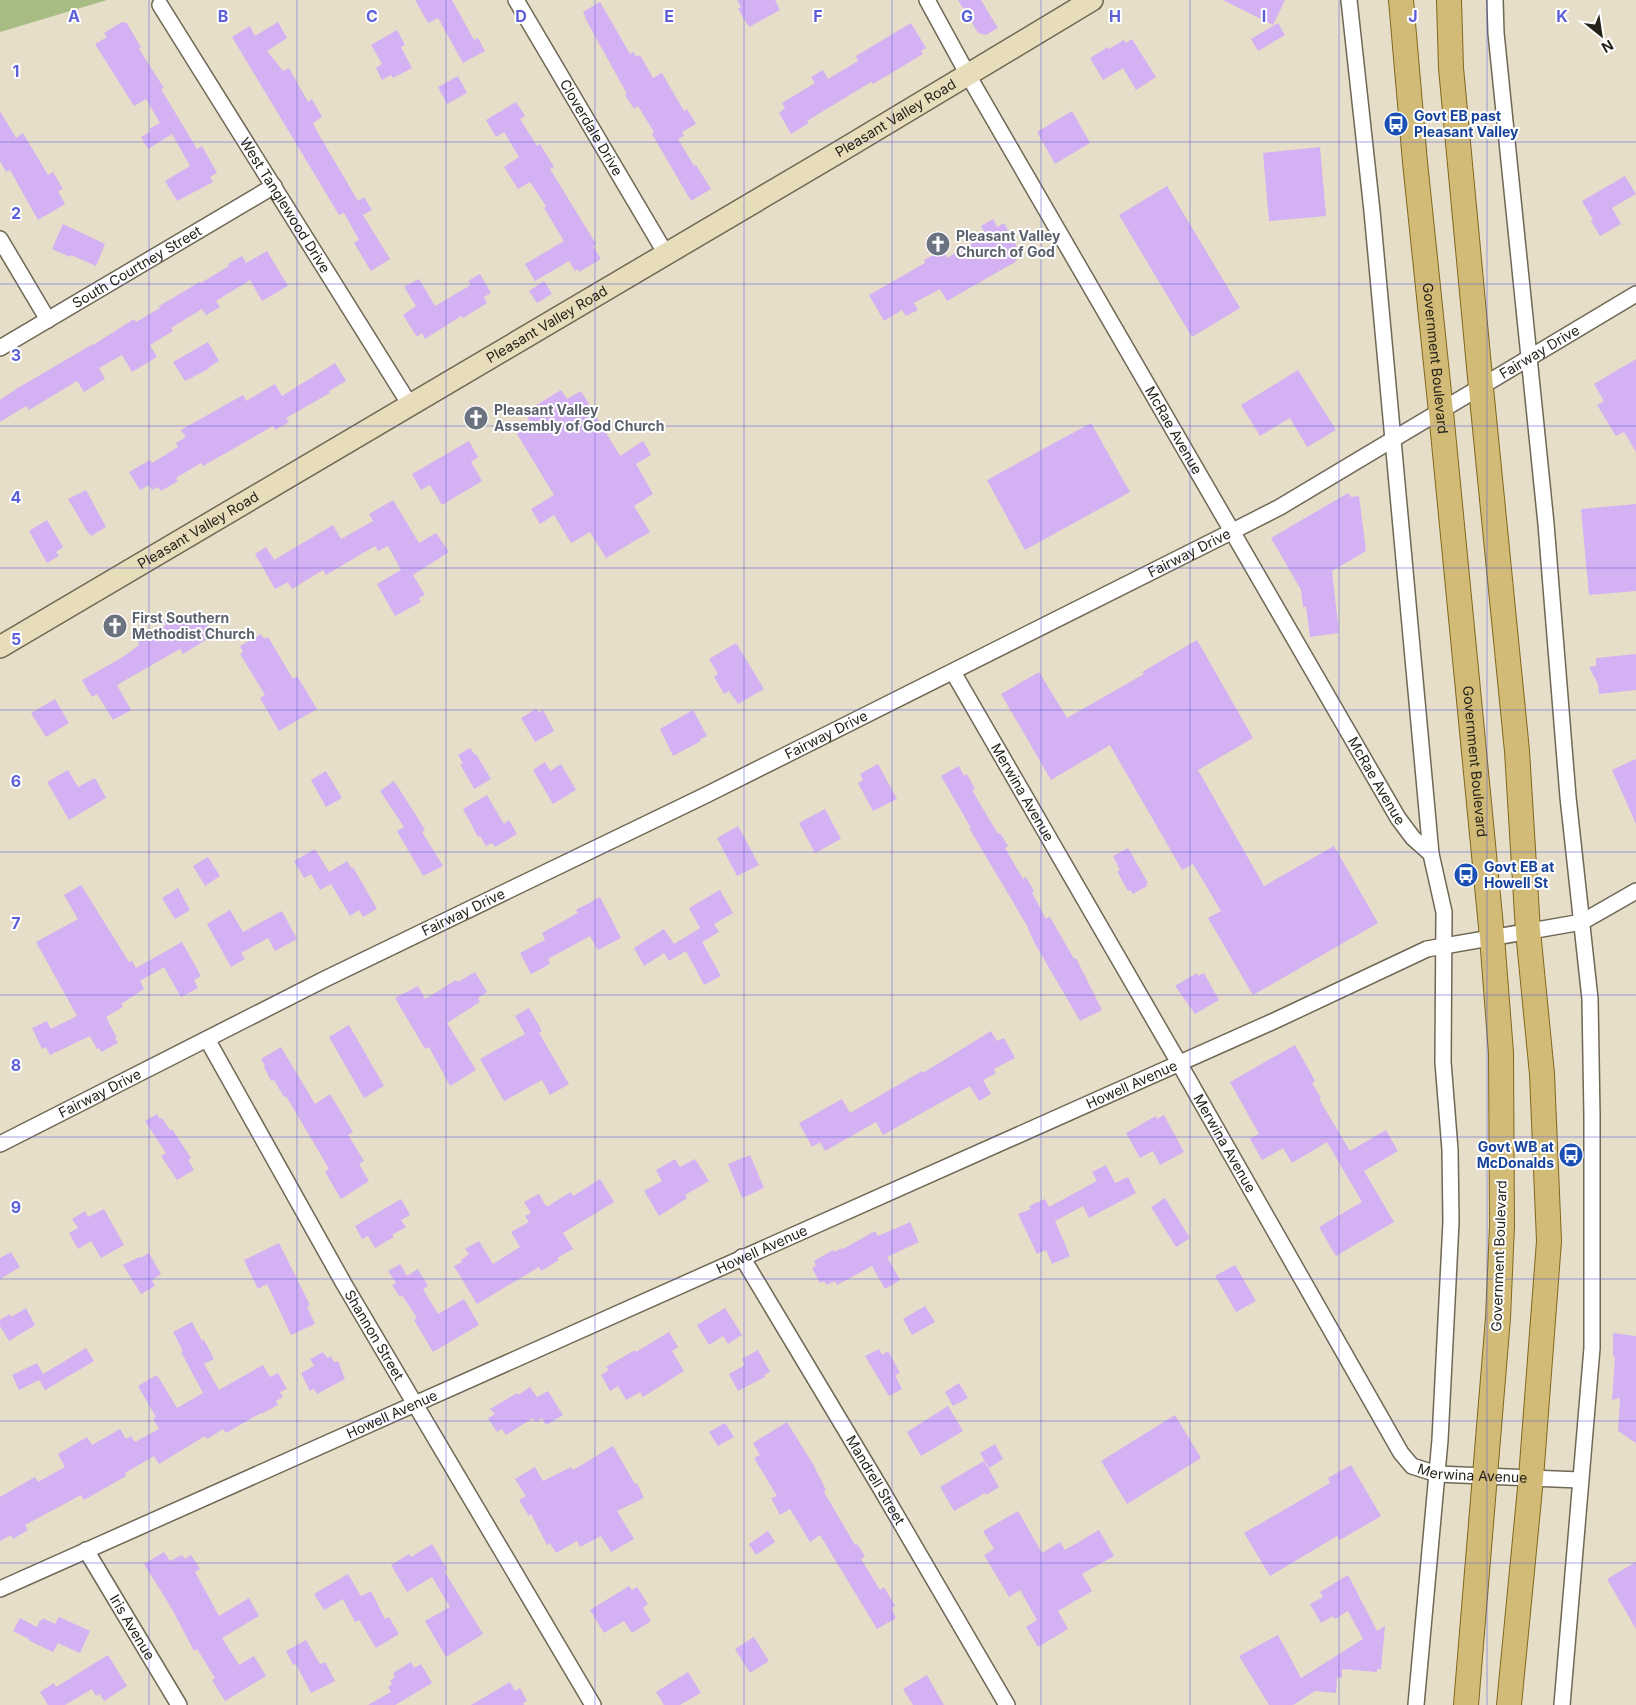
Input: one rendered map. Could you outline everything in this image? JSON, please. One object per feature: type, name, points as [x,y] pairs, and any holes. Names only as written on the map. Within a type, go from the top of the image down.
[{"type":"main road","name":"Government Boulevard","points":[[1401,0],[1415,162],[1492,937],[1501,1053],[1502,1226],[1498,1318],[1466,1705]]},
{"type":"main road","points":[[1448,0],[1451,68],[1517,751],[1528,931],[1542,1074],[1549,1241],[1531,1478],[1509,1705]]},
{"type":"street","name":"Cloverdale Drive","points":[[516,0],[666,254]]},
{"type":"street","name":"McRae Avenue","points":[[927,0],[968,75],[1231,532],[1398,818],[1414,838],[1431,854]]},
{"type":"street","name":"Pleasant Valley Road","points":[[0,647],[1092,0]]},
{"type":"street","points":[[1349,0],[1372,211],[1431,854],[1444,912],[1444,1062],[1450,1150],[1451,1222],[1437,1474],[1416,1705]]},
{"type":"street","points":[[1496,0],[1497,43],[1546,524],[1568,797],[1590,999],[1593,1195],[1592,1348],[1562,1705]]},
{"type":"street","name":"West Tanglewood Drive","points":[[160,5],[410,405]]},
{"type":"street","name":"South Courtney Street","points":[[0,348],[274,186]]},
{"type":"street","points":[[0,239],[48,320]]},
{"type":"street","name":"Fairway Drive","points":[[0,1144],[334,974],[706,795],[1280,507],[1636,294]]},
{"type":"street","name":"Merwina Avenue","points":[[953,672],[1401,1453],[1412,1466],[1437,1474],[1580,1480]]},
{"type":"street","points":[[1582,922],[1636,891]]},
{"type":"street","name":"Howell Avenue","points":[[0,1589],[1274,1021],[1427,949],[1582,922]]},
{"type":"street","name":"Shannon Street","points":[[207,1039],[344,1284],[593,1705]]},
{"type":"street","name":"Mandrell Street","points":[[742,1257],[881,1489],[1006,1705]]},
{"type":"street","name":"Iris Avenue","points":[[86,1550],[179,1705]]},
{"type":"green space","points":[[0,0],[107,0],[0,32]]},
{"type":"building","points":[[415,0],[452,0],[474,40],[478,38],[485,51],[463,63],[438,18],[428,23]]},
{"type":"building","points":[[737,0],[775,0],[780,10],[749,27],[738,9],[741,7]]},
{"type":"building","points":[[958,0],[981,0],[998,28],[986,35],[978,33]]},
{"type":"building","points":[[1223,0],[1285,0],[1273,25]]},
{"type":"building","points":[[600,2],[630,54],[634,52],[636,57],[640,55],[653,78],[662,73],[684,111],[687,109],[696,124],[682,132],[684,136],[678,139],[694,166],[696,165],[711,189],[691,201],[638,106],[634,109],[625,95],[627,94],[585,18],[583,12]]},
{"type":"building","points":[[122,22],[126,22],[141,47],[139,49],[164,88],[161,89],[197,149],[202,146],[217,173],[210,177],[213,182],[177,201],[165,181],[190,166],[172,134],[148,149],[141,137],[151,131],[149,129],[160,123],[146,99],[134,106],[95,44],[107,37],[104,33]]},
{"type":"building","points":[[278,22],[287,38],[267,51],[283,71],[289,68],[308,102],[312,99],[322,117],[313,123],[318,133],[358,201],[364,197],[372,210],[363,215],[390,259],[371,271],[354,243],[359,240],[344,213],[339,215],[232,37],[250,26],[255,36]]},
{"type":"building","points":[[911,23],[926,48],[921,51],[923,54],[873,84],[871,82],[807,121],[809,123],[791,134],[779,113],[785,108],[782,103],[815,83],[811,77],[823,70],[828,79],[858,61],[856,56]]},
{"type":"building","points":[[1278,23],[1285,35],[1258,51],[1251,39]]},
{"type":"building","points":[[397,30],[405,45],[401,47],[412,68],[393,78],[391,75],[382,80],[376,68],[382,64],[371,45]]},
{"type":"building","points":[[1132,39],[1156,77],[1136,90],[1123,68],[1103,80],[1090,58],[1108,47],[1109,49],[1124,40],[1126,43]]},
{"type":"building","points":[[458,76],[467,93],[447,104],[438,87]]},
{"type":"building","points":[[516,102],[525,116],[520,119],[537,146],[540,144],[554,167],[550,169],[596,244],[593,246],[601,259],[579,272],[578,269],[575,271],[569,261],[535,281],[525,264],[564,241],[544,208],[546,206],[530,182],[518,189],[504,167],[519,157],[504,132],[496,137],[486,120]]},
{"type":"building","points":[[0,111],[16,138],[23,133],[48,175],[53,172],[63,189],[58,191],[65,204],[38,220],[10,170],[6,172],[0,161]]},
{"type":"building","points":[[1072,111],[1090,143],[1055,164],[1037,132]]},
{"type":"building","points":[[1320,147],[1326,216],[1269,221],[1263,153]]},
{"type":"building","points":[[1625,176],[1636,194],[1612,208],[1621,224],[1600,236],[1582,201]]},
{"type":"building","points":[[1167,186],[1240,308],[1192,337],[1119,215]]},
{"type":"building","points":[[993,219],[997,227],[1004,223],[1018,249],[1012,252],[1017,261],[947,301],[940,289],[914,303],[918,310],[906,316],[902,310],[884,321],[869,295],[925,263],[924,260],[943,250],[947,258],[986,235],[981,226]]},
{"type":"building","points":[[63,224],[105,244],[96,266],[52,249]]},
{"type":"building","points":[[267,251],[288,286],[262,301],[250,280],[216,301],[220,307],[206,315],[202,309],[171,328],[173,331],[150,345],[157,357],[132,372],[122,355],[99,368],[105,379],[84,392],[77,381],[29,410],[26,406],[0,422],[0,400],[16,389],[134,319],[136,322],[160,308],[159,306],[201,283],[242,256],[246,263]]},
{"type":"building","points":[[480,274],[491,293],[484,297],[487,303],[463,318],[461,316],[425,339],[422,333],[417,337],[403,315],[416,306],[404,287],[419,279],[435,306],[471,285],[468,281]]},
{"type":"building","points":[[544,281],[552,294],[537,303],[529,291]]},
{"type":"building","points":[[208,342],[219,361],[185,381],[173,362]]},
{"type":"building","points":[[1636,359],[1636,452],[1624,432],[1616,436],[1597,405],[1604,401],[1594,384]]},
{"type":"building","points":[[335,363],[346,381],[329,391],[330,393],[286,418],[289,422],[275,430],[273,426],[203,466],[201,463],[176,478],[178,481],[161,491],[158,487],[152,490],[149,485],[140,490],[129,472],[150,460],[152,463],[178,447],[176,443],[186,437],[181,430],[243,395],[246,401],[275,384],[282,396]]},
{"type":"building","points":[[1298,370],[1336,430],[1307,447],[1290,418],[1260,436],[1241,405]]},
{"type":"building","points":[[561,390],[567,399],[581,391],[620,456],[643,441],[651,455],[636,464],[653,494],[634,506],[650,532],[606,558],[590,532],[571,543],[554,515],[540,524],[531,509],[554,495],[514,429],[529,420],[525,412]]},
{"type":"building","points":[[1091,423],[1130,492],[1025,550],[987,480]]},
{"type":"building","points":[[469,441],[478,457],[471,462],[482,481],[442,505],[430,485],[421,490],[412,474]]},
{"type":"building","points":[[86,490],[106,527],[91,536],[68,499]]},
{"type":"building","points":[[1348,493],[1351,497],[1359,496],[1366,551],[1332,571],[1339,633],[1310,637],[1306,607],[1303,607],[1301,590],[1271,538]]},
{"type":"building","points":[[393,500],[419,543],[436,533],[449,552],[413,575],[425,595],[419,598],[421,602],[395,616],[377,584],[401,570],[388,546],[378,551],[375,546],[326,575],[323,570],[292,589],[288,582],[275,589],[255,554],[266,547],[274,560],[333,525],[341,539],[373,521],[369,514]]},
{"type":"building","points":[[1636,504],[1636,591],[1589,595],[1581,509]]},
{"type":"building","points":[[47,520],[63,547],[56,552],[59,556],[47,563],[29,531]]},
{"type":"building","points":[[199,610],[214,635],[183,654],[180,649],[117,685],[131,710],[113,720],[97,694],[92,697],[82,680],[123,657],[139,645],[138,642],[166,625],[163,620],[175,614],[180,622]]},
{"type":"building","points":[[261,634],[264,639],[268,637],[293,679],[297,676],[317,709],[279,731],[260,698],[265,695],[240,654],[243,652],[240,646]]},
{"type":"building","points":[[1197,640],[1253,738],[1198,770],[1264,886],[1334,846],[1378,923],[1253,995],[1208,918],[1221,911],[1193,864],[1182,870],[1110,745],[1051,780],[1001,694],[1039,672],[1067,718],[1144,674],[1142,672]]},
{"type":"building","points":[[736,643],[764,689],[738,704],[729,691],[724,694],[714,677],[718,674],[709,659]]},
{"type":"building","points":[[1636,654],[1636,690],[1599,694],[1598,684],[1589,667],[1596,666],[1596,658]]},
{"type":"building","points":[[55,699],[69,723],[46,737],[31,713]]},
{"type":"building","points":[[536,709],[539,713],[543,710],[554,731],[535,742],[521,718]]},
{"type":"building","points":[[693,710],[707,736],[673,756],[660,729]]},
{"type":"building","points":[[470,748],[476,754],[491,779],[474,789],[460,764],[463,763],[458,755]]},
{"type":"building","points":[[1636,759],[1636,824],[1612,770]]},
{"type":"building","points":[[545,762],[550,771],[561,764],[576,790],[553,804],[533,770]]},
{"type":"building","points":[[878,764],[897,799],[873,811],[858,783],[863,780],[860,774]]},
{"type":"building","points":[[959,766],[964,776],[967,774],[975,789],[972,790],[998,834],[1000,833],[1008,846],[1005,848],[1023,879],[1026,877],[1034,891],[1032,893],[1046,919],[1050,917],[1074,959],[1076,958],[1102,1010],[1080,1021],[941,776]]},
{"type":"building","points":[[68,770],[78,787],[95,778],[106,798],[69,820],[47,782]]},
{"type":"building","points":[[326,771],[342,798],[326,807],[311,780]]},
{"type":"building","points":[[394,781],[425,830],[422,832],[443,866],[423,876],[397,831],[404,827],[380,791]]},
{"type":"building","points":[[487,795],[504,824],[509,820],[517,834],[495,847],[492,843],[486,846],[480,836],[478,837],[463,809]]},
{"type":"building","points":[[825,809],[841,839],[815,853],[799,823]]},
{"type":"building","points":[[738,826],[759,865],[737,876],[717,838]]},
{"type":"building","points":[[1128,848],[1148,883],[1146,884],[1147,886],[1133,894],[1130,890],[1128,891],[1117,871],[1120,870],[1113,856]]},
{"type":"building","points":[[315,849],[329,872],[347,861],[352,869],[353,867],[377,909],[363,917],[359,910],[350,916],[331,884],[320,890],[311,874],[304,878],[294,861]]},
{"type":"building","points":[[208,857],[220,876],[205,886],[193,866]]},
{"type":"building","points":[[81,885],[129,962],[132,961],[136,968],[182,942],[201,976],[194,980],[198,988],[181,997],[164,967],[140,981],[144,989],[121,1004],[123,1007],[106,1017],[118,1043],[101,1052],[99,1048],[97,1049],[90,1036],[50,1055],[46,1047],[42,1049],[32,1028],[47,1021],[51,1029],[77,1016],[36,942],[78,919],[64,895]]},
{"type":"building","points":[[178,888],[190,910],[175,919],[162,898]]},
{"type":"building","points":[[720,890],[733,913],[714,924],[719,932],[702,942],[721,976],[704,985],[686,951],[669,961],[664,953],[644,966],[634,948],[664,929],[674,944],[700,928],[689,908]]},
{"type":"building","points":[[600,897],[621,938],[598,950],[590,936],[548,959],[550,964],[531,974],[520,953],[545,940],[542,933],[578,913],[576,910]]},
{"type":"building","points":[[230,910],[243,932],[282,911],[297,939],[275,951],[268,938],[241,953],[245,959],[231,967],[207,924]]},
{"type":"building","points":[[475,972],[487,992],[478,998],[480,1002],[447,1023],[476,1070],[450,1086],[429,1047],[425,1049],[395,998],[418,986],[425,999],[456,980],[458,982]]},
{"type":"building","points":[[1197,973],[1198,976],[1204,973],[1219,1000],[1195,1014],[1175,986]]},
{"type":"building","points":[[529,1008],[542,1031],[539,1033],[569,1084],[550,1095],[542,1080],[504,1101],[480,1059],[525,1034],[515,1016]]},
{"type":"building","points":[[349,1025],[384,1086],[364,1098],[329,1037]]},
{"type":"building","points":[[991,1031],[997,1041],[1004,1038],[1015,1058],[994,1069],[996,1073],[983,1080],[991,1094],[979,1101],[970,1086],[883,1135],[876,1122],[825,1151],[820,1142],[812,1147],[799,1123],[842,1099],[850,1113],[922,1071],[923,1073]]},
{"type":"building","points":[[1295,1045],[1315,1081],[1312,1083],[1321,1098],[1319,1099],[1350,1151],[1386,1130],[1398,1151],[1364,1171],[1394,1222],[1336,1256],[1319,1227],[1362,1202],[1327,1142],[1292,1163],[1283,1148],[1262,1160],[1250,1139],[1259,1134],[1230,1082]]},
{"type":"building","points":[[281,1047],[315,1104],[330,1094],[353,1132],[348,1135],[364,1161],[359,1164],[369,1181],[341,1199],[325,1172],[329,1169],[286,1096],[284,1097],[274,1080],[271,1081],[264,1067],[261,1059]]},
{"type":"building","points":[[157,1114],[170,1130],[172,1129],[191,1158],[188,1160],[194,1170],[177,1180],[161,1156],[166,1153],[145,1121]]},
{"type":"building","points":[[1164,1115],[1184,1152],[1160,1165],[1153,1151],[1140,1158],[1126,1133],[1156,1116],[1157,1119]]},
{"type":"building","points":[[750,1155],[764,1188],[742,1198],[728,1164]]},
{"type":"building","points":[[675,1159],[680,1167],[695,1159],[709,1181],[685,1195],[687,1198],[659,1216],[644,1191],[662,1181],[656,1170]]},
{"type":"building","points":[[1106,1165],[1115,1183],[1128,1177],[1136,1193],[1089,1218],[1083,1206],[1055,1221],[1070,1256],[1052,1264],[1046,1250],[1037,1254],[1018,1214],[1031,1209],[1029,1206],[1045,1199],[1049,1207],[1097,1181],[1092,1172]]},
{"type":"building","points":[[600,1179],[614,1202],[563,1233],[573,1249],[557,1258],[559,1260],[541,1271],[539,1267],[477,1304],[454,1266],[462,1262],[461,1260],[469,1254],[465,1249],[479,1241],[493,1264],[520,1247],[511,1232],[529,1222],[525,1216],[531,1213],[524,1202],[539,1194],[546,1206],[548,1206],[571,1192],[573,1196]]},
{"type":"building","points":[[1165,1198],[1190,1238],[1176,1247],[1151,1207]]},
{"type":"building","points":[[401,1199],[410,1215],[401,1220],[406,1227],[392,1235],[394,1237],[375,1248],[368,1236],[362,1239],[355,1226]]},
{"type":"building","points":[[104,1209],[124,1245],[101,1258],[91,1241],[78,1249],[69,1233],[78,1228],[72,1219],[85,1211],[88,1217]]},
{"type":"building","points":[[910,1222],[919,1242],[887,1257],[900,1280],[885,1289],[872,1266],[837,1285],[835,1281],[827,1285],[824,1281],[820,1283],[812,1268],[816,1266],[814,1261],[833,1250],[834,1252],[843,1249],[875,1231],[878,1236]]},
{"type":"building","points":[[279,1243],[310,1305],[307,1307],[315,1324],[291,1335],[267,1284],[258,1289],[244,1260]]},
{"type":"building","points":[[11,1252],[20,1267],[0,1279],[0,1258]]},
{"type":"building","points":[[149,1253],[161,1274],[152,1280],[155,1286],[141,1294],[123,1265]]},
{"type":"building","points":[[400,1264],[407,1276],[418,1269],[428,1286],[423,1289],[438,1314],[464,1299],[479,1325],[433,1352],[414,1320],[417,1318],[402,1295],[400,1297],[392,1285],[396,1283],[388,1271]]},
{"type":"building","points":[[1235,1265],[1256,1301],[1236,1312],[1215,1276]]},
{"type":"building","points":[[925,1306],[935,1322],[912,1335],[903,1319]]},
{"type":"building","points":[[26,1308],[35,1325],[9,1341],[0,1326],[0,1320],[10,1314],[11,1317]]},
{"type":"building","points":[[725,1308],[742,1335],[728,1344],[723,1336],[709,1345],[697,1325]]},
{"type":"building","points":[[192,1322],[214,1359],[204,1364],[219,1390],[263,1365],[270,1377],[278,1373],[287,1389],[280,1392],[283,1397],[276,1401],[278,1405],[226,1433],[223,1429],[207,1439],[205,1436],[159,1464],[154,1456],[125,1473],[126,1476],[84,1500],[81,1495],[25,1525],[28,1530],[13,1539],[11,1535],[0,1541],[0,1497],[35,1477],[38,1482],[65,1467],[58,1454],[87,1437],[92,1445],[120,1429],[126,1439],[131,1436],[135,1442],[159,1429],[153,1418],[156,1417],[138,1386],[157,1375],[177,1408],[203,1393],[181,1352],[183,1351],[173,1332]]},
{"type":"building","points":[[669,1332],[678,1347],[672,1351],[684,1371],[643,1397],[640,1392],[626,1400],[618,1386],[610,1391],[601,1375],[609,1370],[606,1367]]},
{"type":"building","points":[[1613,1333],[1636,1336],[1636,1443],[1618,1431],[1620,1398],[1612,1400],[1615,1357],[1613,1356]]},
{"type":"building","points":[[86,1348],[94,1361],[45,1390],[39,1380],[19,1390],[12,1375],[37,1363],[43,1374]]},
{"type":"building","points":[[879,1349],[882,1355],[888,1351],[900,1373],[895,1375],[902,1389],[889,1396],[865,1356]]},
{"type":"building","points":[[758,1350],[770,1372],[764,1375],[765,1377],[738,1391],[729,1374],[745,1365],[742,1359]]},
{"type":"building","points":[[323,1352],[327,1358],[331,1356],[334,1362],[338,1361],[345,1379],[317,1394],[314,1389],[310,1391],[301,1373],[314,1366],[310,1359]]},
{"type":"building","points":[[959,1383],[968,1398],[953,1406],[945,1392]]},
{"type":"building","points":[[530,1387],[537,1397],[548,1391],[563,1415],[546,1425],[542,1418],[536,1422],[533,1418],[506,1435],[502,1429],[497,1432],[488,1418],[495,1414],[490,1409]]},
{"type":"building","points":[[948,1406],[963,1431],[921,1456],[907,1432]]},
{"type":"building","points":[[1175,1415],[1201,1458],[1127,1504],[1101,1461]]},
{"type":"building","points":[[787,1422],[814,1466],[826,1490],[824,1492],[855,1545],[857,1544],[865,1556],[861,1559],[880,1590],[884,1587],[895,1606],[891,1608],[896,1618],[877,1629],[820,1535],[810,1542],[790,1509],[780,1515],[771,1498],[777,1496],[754,1458],[760,1455],[753,1443]]},
{"type":"building","points":[[725,1423],[734,1437],[718,1446],[709,1432]]},
{"type":"building","points":[[995,1444],[1003,1459],[989,1468],[980,1453]]},
{"type":"building","points":[[613,1446],[635,1484],[637,1483],[644,1498],[617,1511],[634,1539],[611,1552],[601,1536],[580,1547],[577,1541],[556,1553],[550,1543],[547,1545],[531,1514],[529,1516],[519,1500],[526,1496],[515,1479],[535,1467],[543,1481],[571,1467],[573,1470]]},
{"type":"building","points":[[984,1461],[999,1487],[954,1511],[940,1487]]},
{"type":"building","points":[[1351,1465],[1381,1516],[1340,1540],[1337,1536],[1270,1576],[1244,1533],[1330,1483],[1328,1478]]},
{"type":"building","points":[[1018,1511],[1042,1553],[1060,1542],[1065,1550],[1099,1530],[1114,1556],[1082,1574],[1092,1591],[1058,1611],[1068,1629],[1038,1647],[1026,1627],[1037,1620],[1020,1590],[1009,1597],[984,1555],[994,1549],[983,1531]]},
{"type":"building","points":[[768,1531],[775,1542],[756,1555],[749,1544]]},
{"type":"building","points":[[432,1544],[447,1569],[444,1571],[483,1634],[446,1657],[425,1621],[450,1607],[432,1577],[407,1592],[391,1565],[409,1554],[411,1557]]},
{"type":"building","points":[[164,1552],[170,1561],[182,1555],[185,1559],[191,1555],[200,1569],[195,1572],[219,1616],[249,1598],[259,1616],[222,1638],[239,1665],[254,1656],[266,1676],[225,1701],[212,1680],[215,1678],[197,1649],[194,1651],[172,1609],[144,1564]]},
{"type":"building","points":[[1636,1562],[1636,1629],[1607,1579]]},
{"type":"building","points":[[348,1574],[361,1596],[371,1591],[385,1619],[389,1617],[399,1634],[376,1648],[359,1620],[355,1622],[343,1599],[324,1610],[314,1594]]},
{"type":"building","points":[[1348,1575],[1377,1631],[1385,1626],[1381,1669],[1377,1669],[1377,1672],[1342,1669],[1342,1678],[1337,1677],[1336,1693],[1315,1691],[1293,1705],[1269,1705],[1239,1656],[1278,1635],[1301,1678],[1363,1639],[1348,1611],[1335,1619],[1333,1616],[1321,1623],[1310,1604],[1323,1597],[1320,1592]]},
{"type":"building","points":[[629,1586],[632,1590],[637,1587],[648,1604],[643,1608],[651,1621],[632,1633],[624,1621],[604,1633],[590,1610]]},
{"type":"building","points":[[59,1617],[90,1631],[80,1653],[58,1643],[53,1652],[13,1631],[20,1618],[37,1627],[43,1618],[55,1624]]},
{"type":"building","points":[[754,1637],[769,1661],[750,1673],[735,1649]]},
{"type":"building","points":[[306,1640],[320,1664],[325,1662],[335,1681],[311,1693],[296,1664],[293,1665],[286,1651]]},
{"type":"building","points":[[108,1655],[127,1686],[104,1701],[100,1694],[96,1696],[92,1689],[65,1705],[48,1705],[40,1692],[54,1683],[56,1687]]},
{"type":"building","points":[[411,1662],[414,1668],[421,1664],[432,1683],[395,1705],[368,1705],[391,1692],[388,1687],[392,1684],[390,1681],[395,1677],[393,1673]]},
{"type":"building","points":[[688,1672],[701,1693],[680,1705],[664,1705],[656,1692]]},
{"type":"building","points":[[927,1675],[944,1705],[913,1705],[903,1689]]},
{"type":"building","points":[[510,1682],[515,1691],[520,1688],[527,1701],[523,1703],[524,1705],[471,1705]]},
{"type":"place","name":"Govt EB past Pleasant Valley","points":[[1396,124]]},
{"type":"place","name":"Pleasant Valley Church of God","points":[[938,244]]},
{"type":"place","name":"Pleasant Valley Assembly of God Church","points":[[476,418]]},
{"type":"place","name":"First Southern Methodist Church","points":[[115,626]]},
{"type":"place","name":"Govt EB at Howell St","points":[[1466,875]]},
{"type":"place","name":"Govt WB at McDonalds","points":[[1571,1155]]}]
